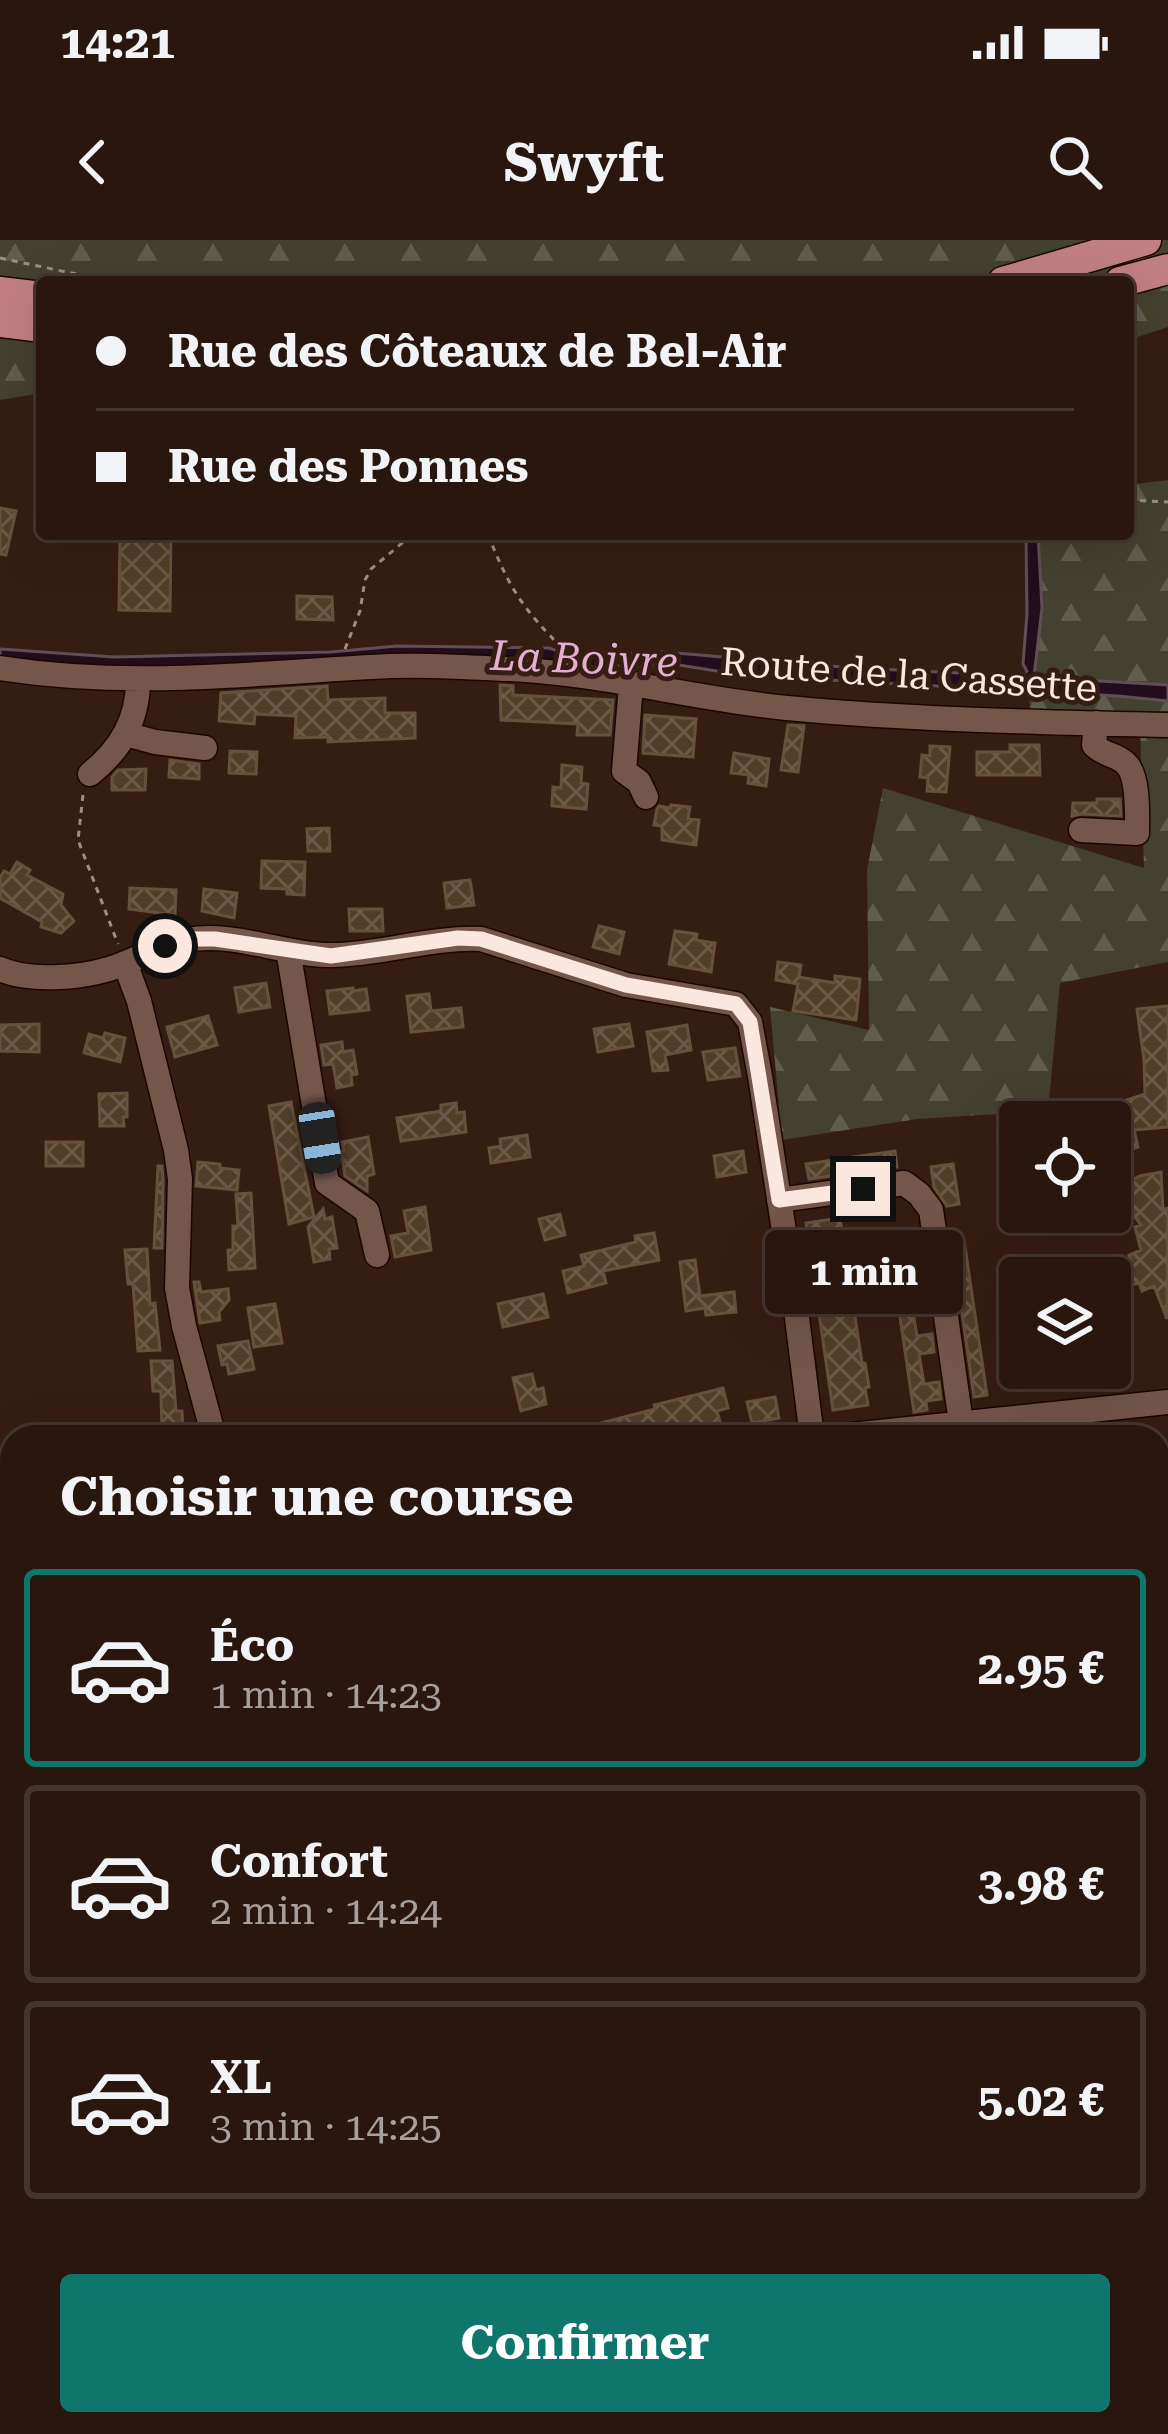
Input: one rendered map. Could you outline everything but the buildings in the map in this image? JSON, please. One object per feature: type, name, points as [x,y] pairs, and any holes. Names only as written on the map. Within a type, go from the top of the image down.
[{"type":"main road","points":[[1023,276],[1146,240]]},
{"type":"main road","points":[[1134,278],[1168,269]]},
{"type":"main road","points":[[0,292],[36,296]]},
{"type":"main road","points":[[0,322],[36,326]]},
{"type":"street","name":"Route de la Cassette","points":[[0,668],[138,680],[372,667],[515,669],[785,708],[974,722],[1168,724]]},
{"type":"street","points":[[90,774],[126,734],[135,712],[138,680]]},
{"type":"street","points":[[631,685],[624,771],[639,782],[646,797]]},
{"type":"street","points":[[1081,830],[1137,833],[1130,768],[1094,745],[1096,723]]},
{"type":"street","points":[[126,734],[205,748]]},
{"type":"street","points":[[0,969],[24,978],[92,973],[191,939],[331,956],[481,939],[626,985],[736,1004],[750,1022],[810,1425]]},
{"type":"street","points":[[288,950],[327,1183],[367,1211],[377,1256]]},
{"type":"street","points":[[125,963],[176,1150],[180,1179],[177,1288],[211,1425]]},
{"type":"street","points":[[779,1200],[904,1183],[919,1194],[931,1210],[961,1423]]},
{"type":"street","points":[[943,1425],[1168,1402]]},
{"type":"path","points":[[0,258],[86,276]]},
{"type":"path","points":[[1134,500],[1168,502]]},
{"type":"path","points":[[345,644],[360,611],[370,568],[405,540]]},
{"type":"path","points":[[490,540],[501,570],[526,611],[566,651]]},
{"type":"path","points":[[90,774],[83,778],[77,840],[125,963]]},
{"type":"green space","points":[[0,240],[1168,240],[1168,327],[1134,338],[1134,276],[36,276],[36,394],[0,400]]},
{"type":"green space","points":[[1168,480],[1168,962],[1060,983],[1049,1101],[999,1101],[999,1114],[917,1119],[782,1140],[770,1007],[869,1030],[867,870],[883,788],[1144,868],[1140,727],[1031,716],[1028,686],[1034,540],[1134,540],[1134,484]]},
{"type":"water","name":"La Boivre","points":[[1026,540],[1038,540],[1042,608],[1034,677],[1168,685],[1168,701],[741,675],[673,664],[590,669],[298,664],[94,669],[0,659],[0,649],[114,657],[397,646],[549,648],[571,655],[664,652],[1023,676],[1027,671],[1023,664]]},
{"type":"route","points":[[165,946],[215,939],[331,956],[481,939],[626,985],[736,1004],[750,1022],[779,1200],[863,1189]]}]
